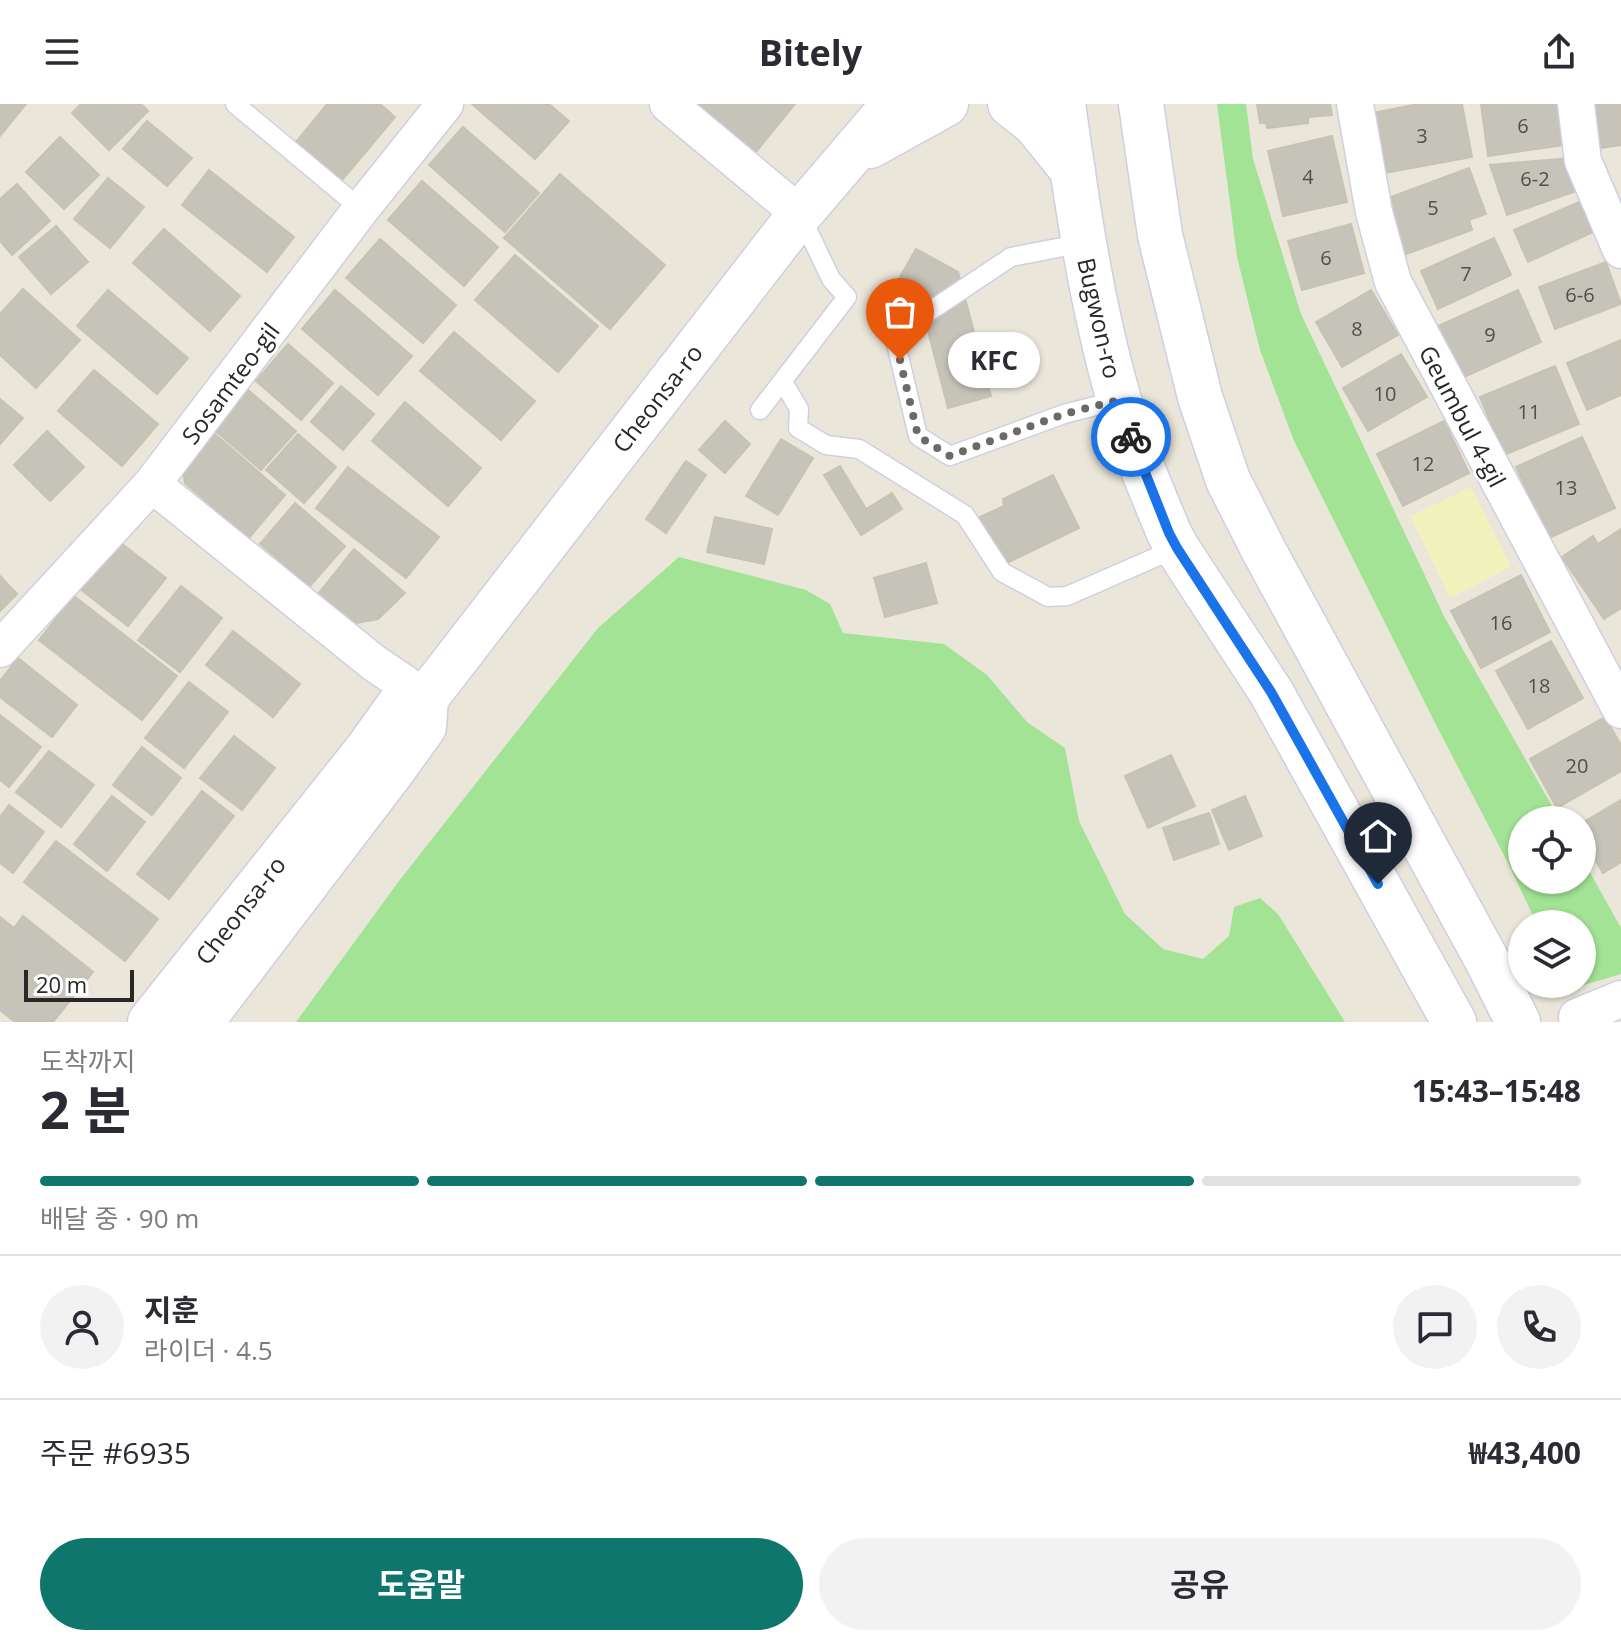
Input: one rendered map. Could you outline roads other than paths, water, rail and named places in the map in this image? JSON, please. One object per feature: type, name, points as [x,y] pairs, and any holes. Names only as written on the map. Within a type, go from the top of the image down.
[{"type":"street","name":"Sosamteo-gil","points":[[0,649],[152,484],[361,209],[445,104]]},
{"type":"street","points":[[668,104],[800,214]]},
{"type":"street","points":[[846,159],[862,104]]},
{"type":"street","name":"Cheonsa-ro","points":[[201,1022],[424,727],[426,698],[800,214],[894,104]]},
{"type":"street","points":[[846,159],[946,104]]},
{"type":"street","points":[[1010,104],[1035,124],[1073,171]]},
{"type":"street","name":"Bugwon-ro","points":[[1063,104],[1083,243],[1104,341],[1130,434],[1169,533],[1271,692],[1454,1022]]},
{"type":"street","points":[[1141,104],[1160,235],[1200,397],[1228,480],[1518,1022]]},
{"type":"street","name":"Geumbul 4-gil","points":[[1355,104],[1374,212],[1393,282],[1621,710]]},
{"type":"street","points":[[1576,104],[1583,161],[1621,250]]},
{"type":"street","points":[[152,484],[374,663],[426,698]]},
{"type":"street","name":"Cheonsa-ro","points":[[150,1022],[366,751],[399,705],[426,698]]},
{"type":"street","points":[[1577,1017],[1621,999]]},
{"type":"lane","points":[[235,104],[361,209]]},
{"type":"lane","points":[[760,410],[847,297],[831,279],[800,214]]},
{"type":"lane","points":[[1083,243],[1011,257],[894,335],[918,436],[950,456],[1064,414],[1119,400]]},
{"type":"lane","points":[[783,382],[799,409],[798,428],[826,445],[859,449],[965,515],[1002,572],[1048,597],[1067,596],[1177,548]]},
{"type":"place","name":"KFC","points":[[900,360]]}]
